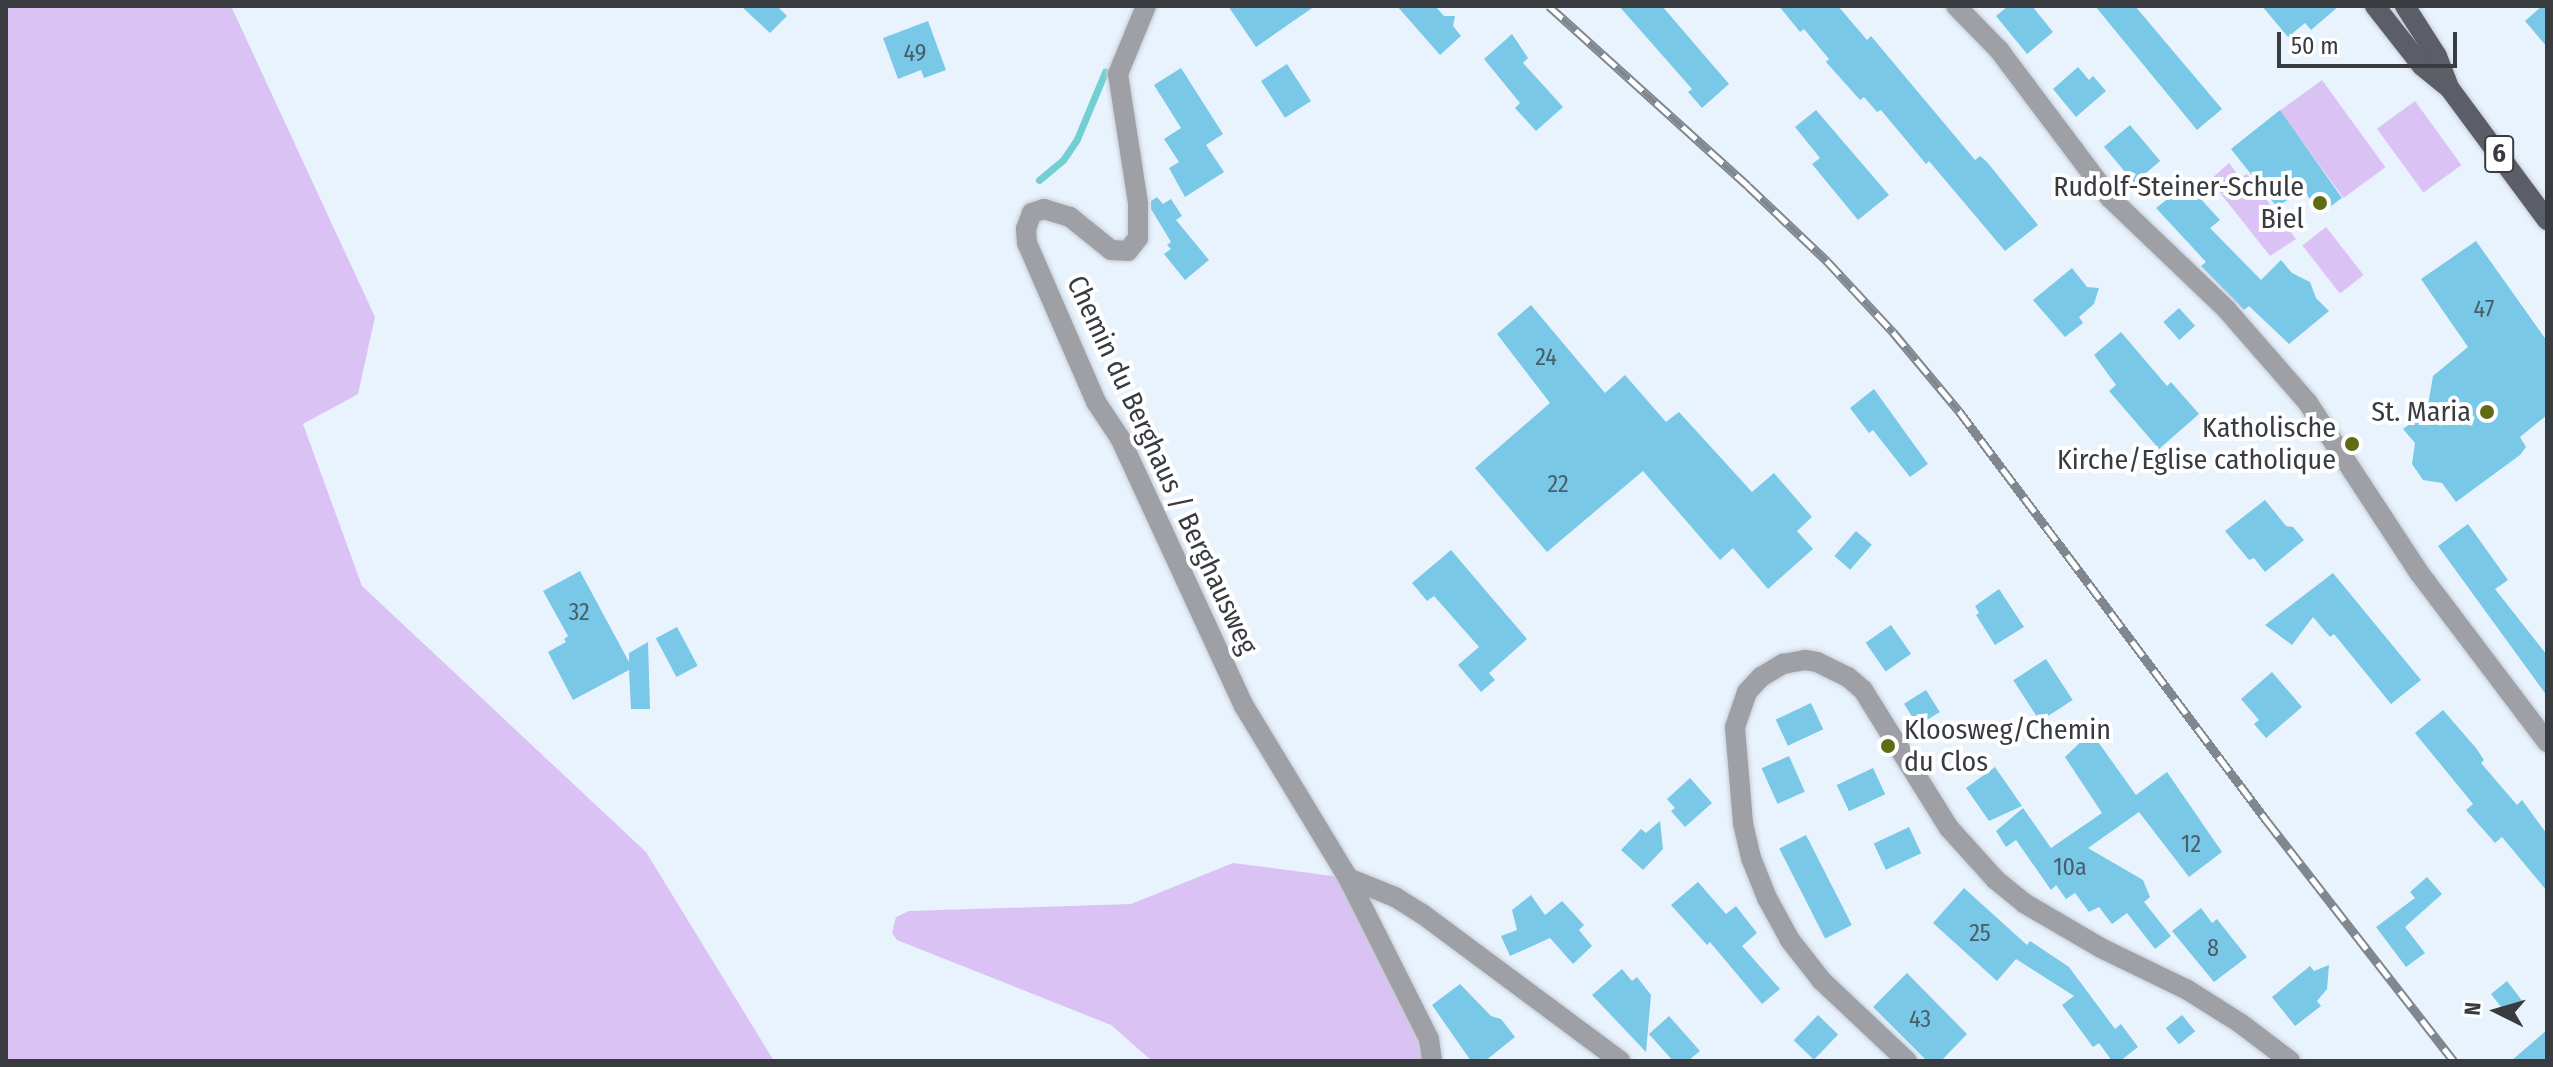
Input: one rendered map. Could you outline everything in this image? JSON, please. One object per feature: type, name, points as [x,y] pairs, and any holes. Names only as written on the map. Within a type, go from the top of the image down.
[{"type":"main road","name":"6","points":[[2375,6],[2422,66],[2450,89],[2547,220]]},
{"type":"main road","name":"6","points":[[2405,6],[2437,56],[2450,89]]},
{"type":"street","name":"Chemin du Berghaus / Berghausweg","points":[[1146,6],[1118,74],[1140,221],[1138,238],[1128,251],[1111,250],[1070,217],[1044,209],[1032,213],[1026,229],[1027,243],[1096,402],[1120,438],[1244,706],[1348,878],[1429,1039],[1432,1061]]},
{"type":"street","points":[[1956,6],[1999,50],[2110,198],[2227,310],[2308,403],[2420,574],[2547,742]]},
{"type":"street","points":[[1907,1061],[1822,981],[1790,940],[1767,898],[1751,858],[1743,823],[1735,727],[1747,692],[1761,677],[1783,664],[1805,660],[1817,662],[1848,677],[1863,690],[1949,828],[1996,880],[2024,903],[2101,948],[2186,989],[2240,1023],[2290,1061]]},
{"type":"street","points":[[1348,878],[1395,897],[1421,913],[1620,1061]]},
{"type":"shaded area","points":[[6,6],[231,6],[375,317],[358,394],[303,424],[362,586],[646,852],[774,1061],[6,1061]]},
{"type":"shaded area","points":[[2322,80],[2385,167],[2343,198],[2280,111]]},
{"type":"shaded area","points":[[2415,101],[2461,165],[2423,193],[2377,129]]},
{"type":"shaded area","points":[[2229,163],[2240,178],[2247,174],[2296,239],[2270,256],[2210,180]]},
{"type":"shaded area","points":[[2326,227],[2364,275],[2340,294],[2302,245]]},
{"type":"shaded area","points":[[1233,863],[1348,878],[1432,1061],[1152,1061],[1111,1025],[897,940],[892,933],[896,917],[909,911],[1131,904]]},
{"type":"building","points":[[741,6],[777,6],[787,16],[770,33]]},
{"type":"building","points":[[1228,6],[1315,6],[1256,47]]},
{"type":"building","points":[[1397,6],[1435,6],[1444,16],[1455,16],[1453,26],[1461,36],[1440,55]]},
{"type":"building","points":[[1619,6],[1662,6],[1729,84],[1702,108],[1688,92],[1692,89]]},
{"type":"building","points":[[1779,6],[1838,6],[1867,40],[1871,36],[1975,160],[1980,156],[1987,162],[2038,225],[2005,251],[1929,161],[1926,164],[1881,110],[1877,112],[1864,97],[1860,100],[1826,62],[1829,59],[1804,29],[1800,32]]},
{"type":"building","points":[[2008,6],[2032,6],[2053,32],[2027,54],[1996,16]]},
{"type":"building","points":[[2095,6],[2135,6],[2222,109],[2197,130]]},
{"type":"building","points":[[2262,6],[2339,6],[2311,30],[2305,23],[2288,37]]},
{"type":"building","points":[[2542,6],[2547,6],[2547,47],[2525,21]]},
{"type":"building","points":[[928,21],[946,70],[924,78],[921,70],[898,79],[883,38]]},
{"type":"building","points":[[1512,34],[1528,58],[1523,63],[1563,107],[1536,131],[1515,108],[1520,103],[1484,59]]},
{"type":"building","points":[[1287,64],[1311,101],[1285,118],[1261,81]]},
{"type":"building","points":[[2078,67],[2089,80],[2093,76],[2106,91],[2076,117],[2053,89]]},
{"type":"building","points":[[1181,68],[1223,134],[1206,145],[1224,172],[1185,197],[1169,168],[1179,162],[1164,139],[1181,128],[1154,85]]},
{"type":"building","points":[[1816,110],[1889,195],[1858,220],[1812,164],[1820,158],[1795,127]]},
{"type":"building","points":[[2280,110],[2342,198],[2320,214],[2303,189],[2277,207],[2231,149]]},
{"type":"building","points":[[2130,125],[2160,161],[2134,183],[2104,147]]},
{"type":"building","points":[[2187,184],[2220,220],[2210,228],[2261,280],[2281,260],[2292,273],[2310,282],[2316,298],[2329,311],[2289,344],[2249,306],[2244,310],[2201,266],[2206,262],[2156,208]]},
{"type":"building","points":[[1157,197],[1163,204],[1171,199],[1182,216],[1176,220],[1209,260],[1185,280],[1164,254],[1171,249],[1167,245],[1171,242],[1151,209],[1151,201]]},
{"type":"building","points":[[2476,241],[2547,341],[2547,415],[2520,437],[2526,447],[2520,455],[2456,502],[2442,483],[2423,480],[2412,464],[2415,443],[2403,429],[2427,411],[2433,376],[2468,347],[2421,279]]},
{"type":"building","points":[[2072,268],[2087,287],[2099,288],[2094,304],[2079,317],[2083,323],[2065,337],[2033,300]]},
{"type":"building","points":[[1531,305],[1605,393],[1625,375],[1666,422],[1679,412],[1752,492],[1774,473],[1812,517],[1797,531],[1813,549],[1768,589],[1733,548],[1720,560],[1643,471],[1547,552],[1475,468],[1550,403],[1497,334]]},
{"type":"building","points":[[2179,308],[2195,326],[2179,340],[2163,322]]},
{"type":"building","points":[[2121,332],[2167,386],[2171,382],[2199,414],[2159,449],[2109,391],[2116,385],[2094,355]]},
{"type":"building","points":[[1874,389],[1928,464],[1910,477],[1873,430],[1869,433],[1850,408]]},
{"type":"building","points":[[2265,500],[2286,526],[2293,527],[2304,540],[2265,572],[2254,558],[2249,560],[2225,531]]},
{"type":"building","points":[[2468,524],[2508,580],[2495,589],[2547,655],[2547,696],[2438,546]]},
{"type":"building","points":[[1856,531],[1872,545],[1850,570],[1834,556]]},
{"type":"building","points":[[1451,550],[1527,639],[1489,673],[1495,680],[1481,692],[1458,665],[1479,647],[1434,596],[1427,601],[1412,583]]},
{"type":"building","points":[[580,571],[629,662],[629,653],[648,642],[650,709],[631,709],[629,670],[573,700],[548,652],[566,642],[564,639],[568,636],[543,591]]},
{"type":"building","points":[[2333,573],[2421,680],[2391,704],[2334,634],[2330,637],[2313,617],[2292,645],[2265,625]]},
{"type":"building","points":[[1999,589],[2024,627],[1995,645],[1976,615],[1979,613],[1975,606]]},
{"type":"building","points":[[1891,625],[1911,654],[1886,671],[1866,643]]},
{"type":"building","points":[[677,627],[698,666],[676,677],[656,638]]},
{"type":"building","points":[[2046,659],[2073,700],[2040,721],[2013,680]]},
{"type":"building","points":[[2272,672],[2302,707],[2266,738],[2254,724],[2259,720],[2241,699]]},
{"type":"building","points":[[1926,690],[1940,712],[1918,726],[1904,704]]},
{"type":"building","points":[[1811,703],[1823,729],[1788,746],[1776,719]]},
{"type":"building","points":[[2443,710],[2476,748],[2484,760],[2481,763],[2517,805],[2522,800],[2547,834],[2547,891],[2502,837],[2495,843],[2466,810],[2473,804],[2415,733]]},
{"type":"building","points":[[2091,732],[2136,795],[2167,772],[2222,852],[2189,877],[2139,812],[2088,848],[2143,880],[2150,897],[2144,902],[2171,936],[2155,949],[2127,913],[2112,924],[2099,907],[2089,912],[2075,893],[2066,899],[2056,885],[2051,890],[2016,840],[2006,847],[1996,831],[2023,808],[2051,848],[2102,813],[2065,757]]},
{"type":"building","points":[[1789,756],[1805,792],[1777,804],[1762,768]]},
{"type":"building","points":[[1995,767],[2022,806],[1989,821],[1966,788]]},
{"type":"building","points":[[1873,768],[1885,794],[1849,811],[1837,785]]},
{"type":"building","points":[[1690,778],[1712,803],[1685,827],[1671,811],[1675,808],[1667,799]]},
{"type":"building","points":[[1660,821],[1663,849],[1643,870],[1621,850],[1641,829],[1646,833]]},
{"type":"building","points":[[1909,827],[1921,853],[1886,870],[1874,843]]},
{"type":"building","points":[[1806,835],[1852,925],[1825,939],[1779,849]]},
{"type":"building","points":[[2427,877],[2442,894],[2405,927],[2425,953],[2406,967],[2376,927],[2415,898],[2410,892]]},
{"type":"building","points":[[1698,882],[1726,914],[1736,906],[1757,933],[1742,946],[1780,989],[1762,1004],[1710,942],[1707,945],[1671,905]]},
{"type":"building","points":[[1964,888],[2027,945],[2030,941],[2069,967],[2115,1029],[2121,1024],[2138,1047],[2120,1061],[2112,1061],[2099,1043],[2093,1047],[2062,1005],[2074,996],[2016,959],[1997,981],[1933,923]]},
{"type":"building","points":[[1531,895],[1545,915],[1562,901],[1584,925],[1579,930],[1592,946],[1573,964],[1550,938],[1510,956],[1501,936],[1517,930],[1512,910]]},
{"type":"building","points":[[2201,908],[2212,923],[2217,919],[2247,957],[2214,982],[2172,931]]},
{"type":"building","points":[[2329,965],[2327,989],[2317,1001],[2321,1006],[2295,1026],[2272,997],[2310,966],[2314,971]]},
{"type":"building","points":[[1622,969],[1632,981],[1637,977],[1651,995],[1646,1052],[1592,995]]},
{"type":"building","points":[[1907,973],[1967,1034],[1941,1061],[1927,1061],[1873,1007]]},
{"type":"building","points":[[2507,981],[2523,1002],[2505,1012],[2491,994]]},
{"type":"building","points":[[1460,984],[1491,1016],[1501,1019],[1515,1037],[1485,1061],[1471,1061],[1432,1005]]},
{"type":"building","points":[[1818,1015],[1838,1034],[1814,1060],[1794,1040]]},
{"type":"building","points":[[2182,1015],[2195,1031],[2179,1045],[2166,1028]]},
{"type":"building","points":[[1669,1016],[1700,1051],[1688,1061],[1673,1061],[1649,1034]]},
{"type":"building","points":[[2547,1030],[2547,1061],[2511,1061]]},
{"type":"waterway","points":[[1039,180],[1063,160],[1077,139],[1105,72]]},
{"type":"railway","points":[[1549,6],[1748,186],[1827,261],[1893,332],[1959,411],[2267,821],[2454,1061]]},
{"type":"place","name":"Rudolf-Steiner-Schule Biel","points":[[2320,203]]},
{"type":"place","name":"St. Maria","points":[[2487,412]]},
{"type":"place","name":"Katholische Kirche/Eglise catholique","points":[[2352,444]]},
{"type":"place","name":"Kloosweg/Chemin du Clos","points":[[1888,746]]}]
